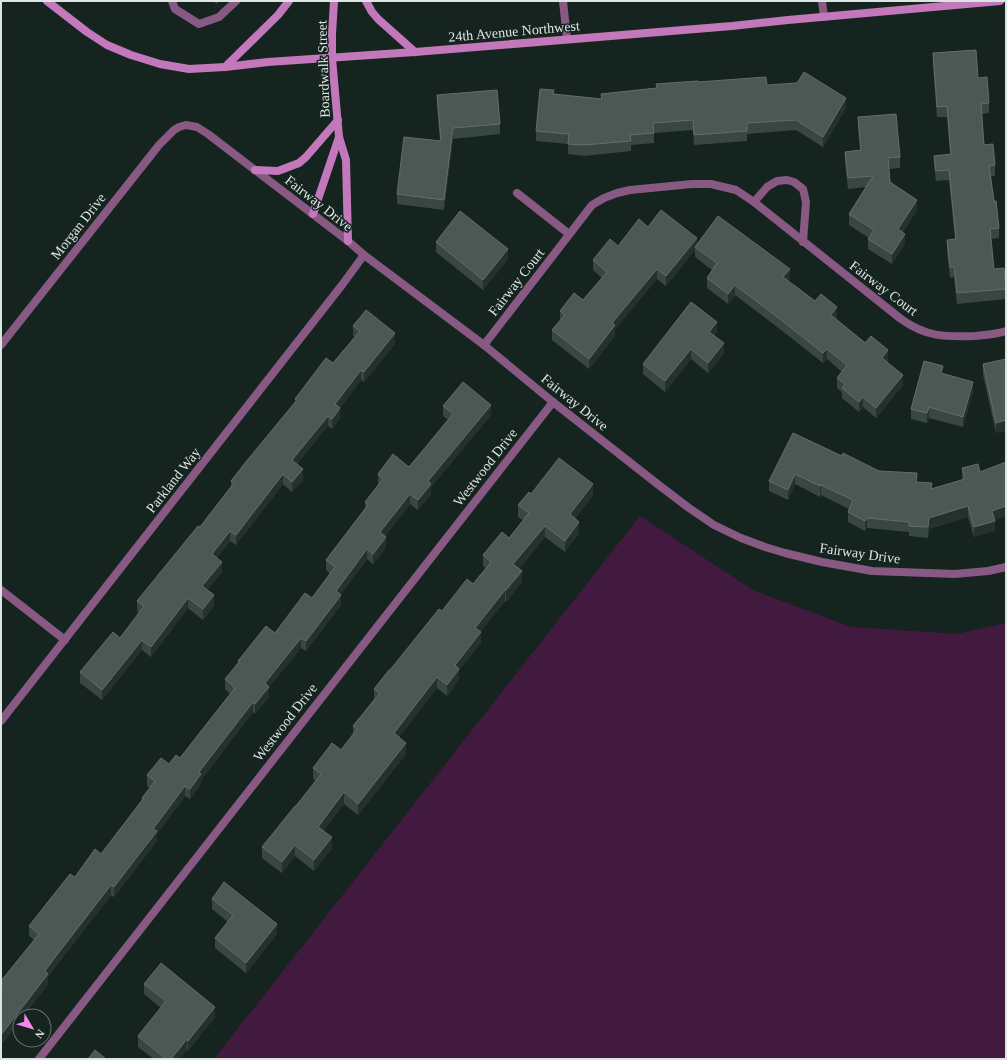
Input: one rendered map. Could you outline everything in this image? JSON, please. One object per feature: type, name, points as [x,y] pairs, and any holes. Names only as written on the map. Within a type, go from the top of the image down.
[{"type":"main road","name":"24th Avenue Northwest","points":[[48,1],[87,32],[107,45],[131,55],[160,64],[189,69],[225,68],[268,62],[415,52],[732,26],[947,3],[1000,1]]},
{"type":"main road","points":[[225,68],[278,15],[289,1]]},
{"type":"main road","name":"Boardwalk Street","points":[[334,1],[332,58],[339,137]]},
{"type":"main road","points":[[366,1],[378,20],[415,52]]},
{"type":"main road","points":[[256,170],[278,171],[299,163],[338,120]]},
{"type":"main road","points":[[313,214],[339,137]]},
{"type":"main road","points":[[339,137],[346,160],[348,241]]},
{"type":"street","points":[[172,1],[175,9],[199,24],[219,17],[236,1]]},
{"type":"street","points":[[563,1],[567,39]]},
{"type":"street","points":[[822,1],[824,17]]},
{"type":"street","name":"Fairway Drive","points":[[179,126],[186,125],[197,127],[208,134],[348,241],[364,255],[484,345],[553,402],[660,486],[714,525],[740,538],[785,553],[822,562],[872,571],[955,574],[988,571],[1006,567]]},
{"type":"street","name":"Morgan Drive","points":[[1,345],[159,145],[179,126]]},
{"type":"street","points":[[754,202],[768,187],[777,181],[787,180],[794,182],[803,189],[806,202],[803,242]]},
{"type":"street","name":"Fairway Court","points":[[484,345],[592,205],[616,193],[630,190],[692,184],[711,184],[736,190],[754,202],[912,327],[940,336],[958,337],[993,334],[1006,331]]},
{"type":"street","points":[[517,193],[569,234]]},
{"type":"street","name":"Parkland Way","points":[[1,721],[364,255]]},
{"type":"street","name":"Westwood Drive","points":[[39,1059],[553,402]]},
{"type":"street","points":[[1,590],[64,640]]},
{"type":"shaded area","points":[[640,516],[753,590],[851,627],[957,634],[1006,623],[1006,1059],[214,1059]]},
{"type":"building","points":[[976,50],[978,78],[987,77],[989,103],[981,104],[984,145],[993,144],[995,165],[989,166],[994,201],[996,201],[999,228],[990,229],[994,269],[1004,268],[1006,289],[957,293],[954,267],[950,267],[947,240],[956,239],[949,170],[936,171],[934,156],[951,154],[947,106],[937,107],[933,53]]},
{"type":"building","points":[[804,72],[846,98],[823,137],[796,120],[747,123],[747,131],[694,135],[693,120],[653,123],[654,133],[630,135],[631,141],[584,145],[568,144],[569,134],[536,131],[540,89],[554,90],[553,94],[602,99],[601,94],[657,88],[656,84],[766,77],[767,85],[797,83]]},
{"type":"building","points":[[497,90],[500,124],[453,128],[444,200],[397,194],[404,137],[441,141],[437,95]]},
{"type":"building","points":[[896,114],[900,157],[888,158],[890,182],[917,200],[898,229],[905,234],[892,254],[868,239],[874,230],[849,214],[873,176],[848,178],[845,152],[861,150],[858,117]]},
{"type":"building","points":[[661,210],[697,238],[666,276],[657,269],[612,323],[615,325],[589,359],[552,330],[565,315],[560,311],[574,293],[583,300],[607,272],[593,260],[610,239],[618,246],[639,219],[648,227]]},
{"type":"building","points":[[460,211],[508,249],[483,280],[436,242]]},
{"type":"building","points":[[718,216],[790,269],[783,277],[815,301],[821,294],[837,307],[831,315],[865,343],[871,336],[888,350],[882,358],[903,375],[876,408],[863,397],[859,402],[842,388],[845,384],[837,378],[847,365],[827,349],[823,353],[735,285],[728,294],[707,278],[717,263],[695,247]]},
{"type":"building","points":[[691,302],[717,322],[709,332],[724,343],[708,363],[691,349],[665,381],[643,364]]},
{"type":"building","points":[[366,310],[395,333],[364,372],[361,370],[335,404],[340,408],[332,419],[328,416],[292,460],[303,469],[292,482],[283,474],[236,535],[230,531],[212,554],[222,562],[202,586],[214,595],[203,609],[188,598],[151,647],[142,640],[102,690],[80,672],[113,632],[120,638],[144,606],[137,601],[198,526],[200,527],[234,483],[231,481],[297,400],[295,399],[326,358],[333,363],[360,331],[353,326]]},
{"type":"building","points":[[1006,359],[1006,420],[996,423],[983,364]]},
{"type":"building","points":[[924,361],[943,366],[941,373],[973,382],[963,417],[929,407],[927,413],[911,409]]},
{"type":"building","points":[[463,382],[491,405],[428,481],[431,484],[418,500],[410,494],[380,532],[386,537],[373,554],[367,549],[336,591],[341,595],[306,641],[301,638],[265,683],[269,687],[255,704],[253,702],[199,772],[201,774],[190,789],[185,786],[153,829],[157,831],[114,887],[111,885],[56,956],[45,971],[48,974],[22,1008],[12,1008],[12,1021],[1,1035],[1,986],[3,984],[1,981],[39,934],[29,926],[70,874],[75,877],[95,849],[101,854],[155,781],[147,775],[161,758],[169,764],[176,755],[180,758],[235,688],[225,679],[266,626],[275,633],[305,593],[312,598],[335,567],[326,560],[368,505],[365,502],[383,479],[378,474],[393,454],[409,467],[453,414],[443,406]]},
{"type":"building","points":[[793,433],[842,456],[843,453],[879,471],[917,473],[916,482],[932,483],[931,489],[965,479],[962,468],[978,464],[980,472],[1006,462],[1006,506],[992,511],[995,521],[974,527],[968,506],[929,518],[928,527],[909,526],[909,522],[867,518],[865,521],[848,512],[853,500],[795,474],[788,490],[769,481]]},
{"type":"building","points":[[559,458],[593,484],[570,514],[579,522],[565,541],[545,526],[513,564],[522,571],[475,628],[481,632],[455,665],[459,669],[447,685],[437,677],[394,733],[406,743],[358,804],[344,792],[318,827],[332,837],[314,860],[295,845],[282,862],[262,847],[321,774],[313,768],[332,743],[341,750],[357,729],[353,726],[380,693],[374,689],[389,670],[439,609],[442,611],[467,579],[473,584],[491,562],[483,555],[502,532],[509,538],[529,513],[518,505],[529,492],[531,494]]},
{"type":"building","points":[[224,882],[277,924],[246,963],[215,938],[233,915],[212,899]]},
{"type":"building","points":[[161,963],[215,1007],[188,1041],[187,1039],[171,1059],[166,1059],[138,1036],[166,1001],[144,984]]},
{"type":"building","points":[[95,1050],[106,1059],[88,1059]]}]
